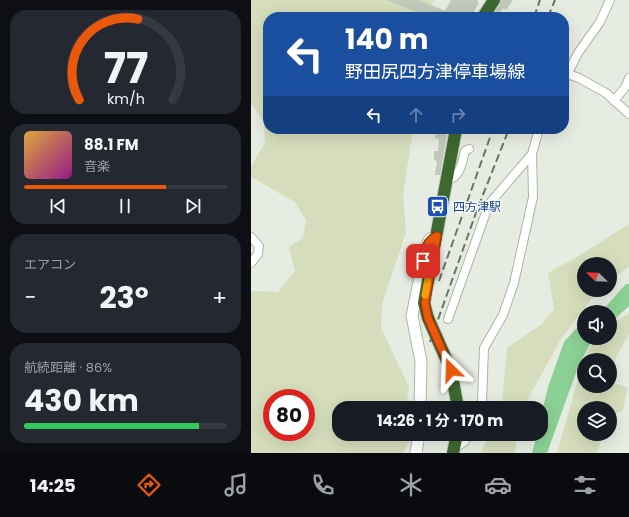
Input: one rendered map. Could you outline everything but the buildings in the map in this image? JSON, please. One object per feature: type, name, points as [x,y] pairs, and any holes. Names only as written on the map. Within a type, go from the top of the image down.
[{"type":"highway","points":[[486,12],[494,0]]},
{"type":"highway","points":[[455,134],[425,303],[428,318],[451,370],[457,401]]},
{"type":"highway","points":[[454,451],[456,441]]},
{"type":"main road","points":[[420,401],[421,361],[412,316],[426,247],[430,239],[437,236]]},
{"type":"main road","points":[[416,453],[418,441]]},
{"type":"street","points":[[569,72],[578,53],[600,22],[610,0]]},
{"type":"street","points":[[569,78],[579,78],[606,93],[629,114]]},
{"type":"street","points":[[614,101],[626,86],[629,78]]},
{"type":"street","points":[[482,401],[484,348],[503,315],[514,282],[533,197],[532,154],[538,134]]},
{"type":"street","points":[[448,180],[455,176],[459,171],[465,151],[469,149]]},
{"type":"street","points":[[448,319],[489,204],[532,154]]},
{"type":"street","points":[[251,237],[259,246],[258,254],[251,263]]},
{"type":"street","points":[[454,451],[465,441]]},
{"type":"shaded area","points":[[251,0],[435,0],[425,12],[263,12],[263,121],[251,103]]},
{"type":"shaded area","points":[[265,134],[412,134],[403,195],[406,233],[382,304],[381,328],[409,387],[407,401],[332,401],[332,441],[410,441],[403,453],[251,453],[251,291],[278,292],[295,271],[289,247],[303,238],[306,220],[295,202],[251,177],[251,167],[265,142]]},
{"type":"shaded area","points":[[629,224],[629,267],[617,276],[617,257],[577,257],[577,297],[593,297],[587,305],[577,305],[577,318],[561,339],[527,401],[502,401],[507,348],[542,324],[554,309],[548,273]]},
{"type":"shaded area","points":[[626,284],[629,284],[629,306],[617,317],[617,305],[607,305],[614,297],[617,297],[617,294]]},
{"type":"shaded area","points":[[629,313],[629,334],[617,355],[617,353],[587,353],[592,345],[617,345],[617,321]]},
{"type":"shaded area","points":[[577,328],[577,345],[589,345],[585,353],[577,353],[577,370],[547,453],[532,453],[535,441],[548,441],[548,401],[545,401],[564,342]]},
{"type":"shaded area","points":[[577,383],[577,393],[617,393],[617,384],[628,388],[623,410],[617,413],[617,401],[577,401],[577,441],[601,441],[597,453],[557,453]]},
{"type":"shaded area","points":[[486,441],[516,441],[515,453],[481,453]]},
{"type":"railway","points":[[536,12],[540,0]]},
{"type":"railway","points":[[550,12],[555,0]]},
{"type":"railway","points":[[439,281],[491,134]]},
{"type":"railway","points":[[430,342],[477,210],[507,134]]},
{"type":"slow traffic","points":[[425,295],[431,262]]},
{"type":"place","name":"四方津駅","points":[[437,207]]},
{"type":"route","points":[[423,261],[426,247],[430,239],[437,236],[426,291],[425,310],[451,370]]}]
